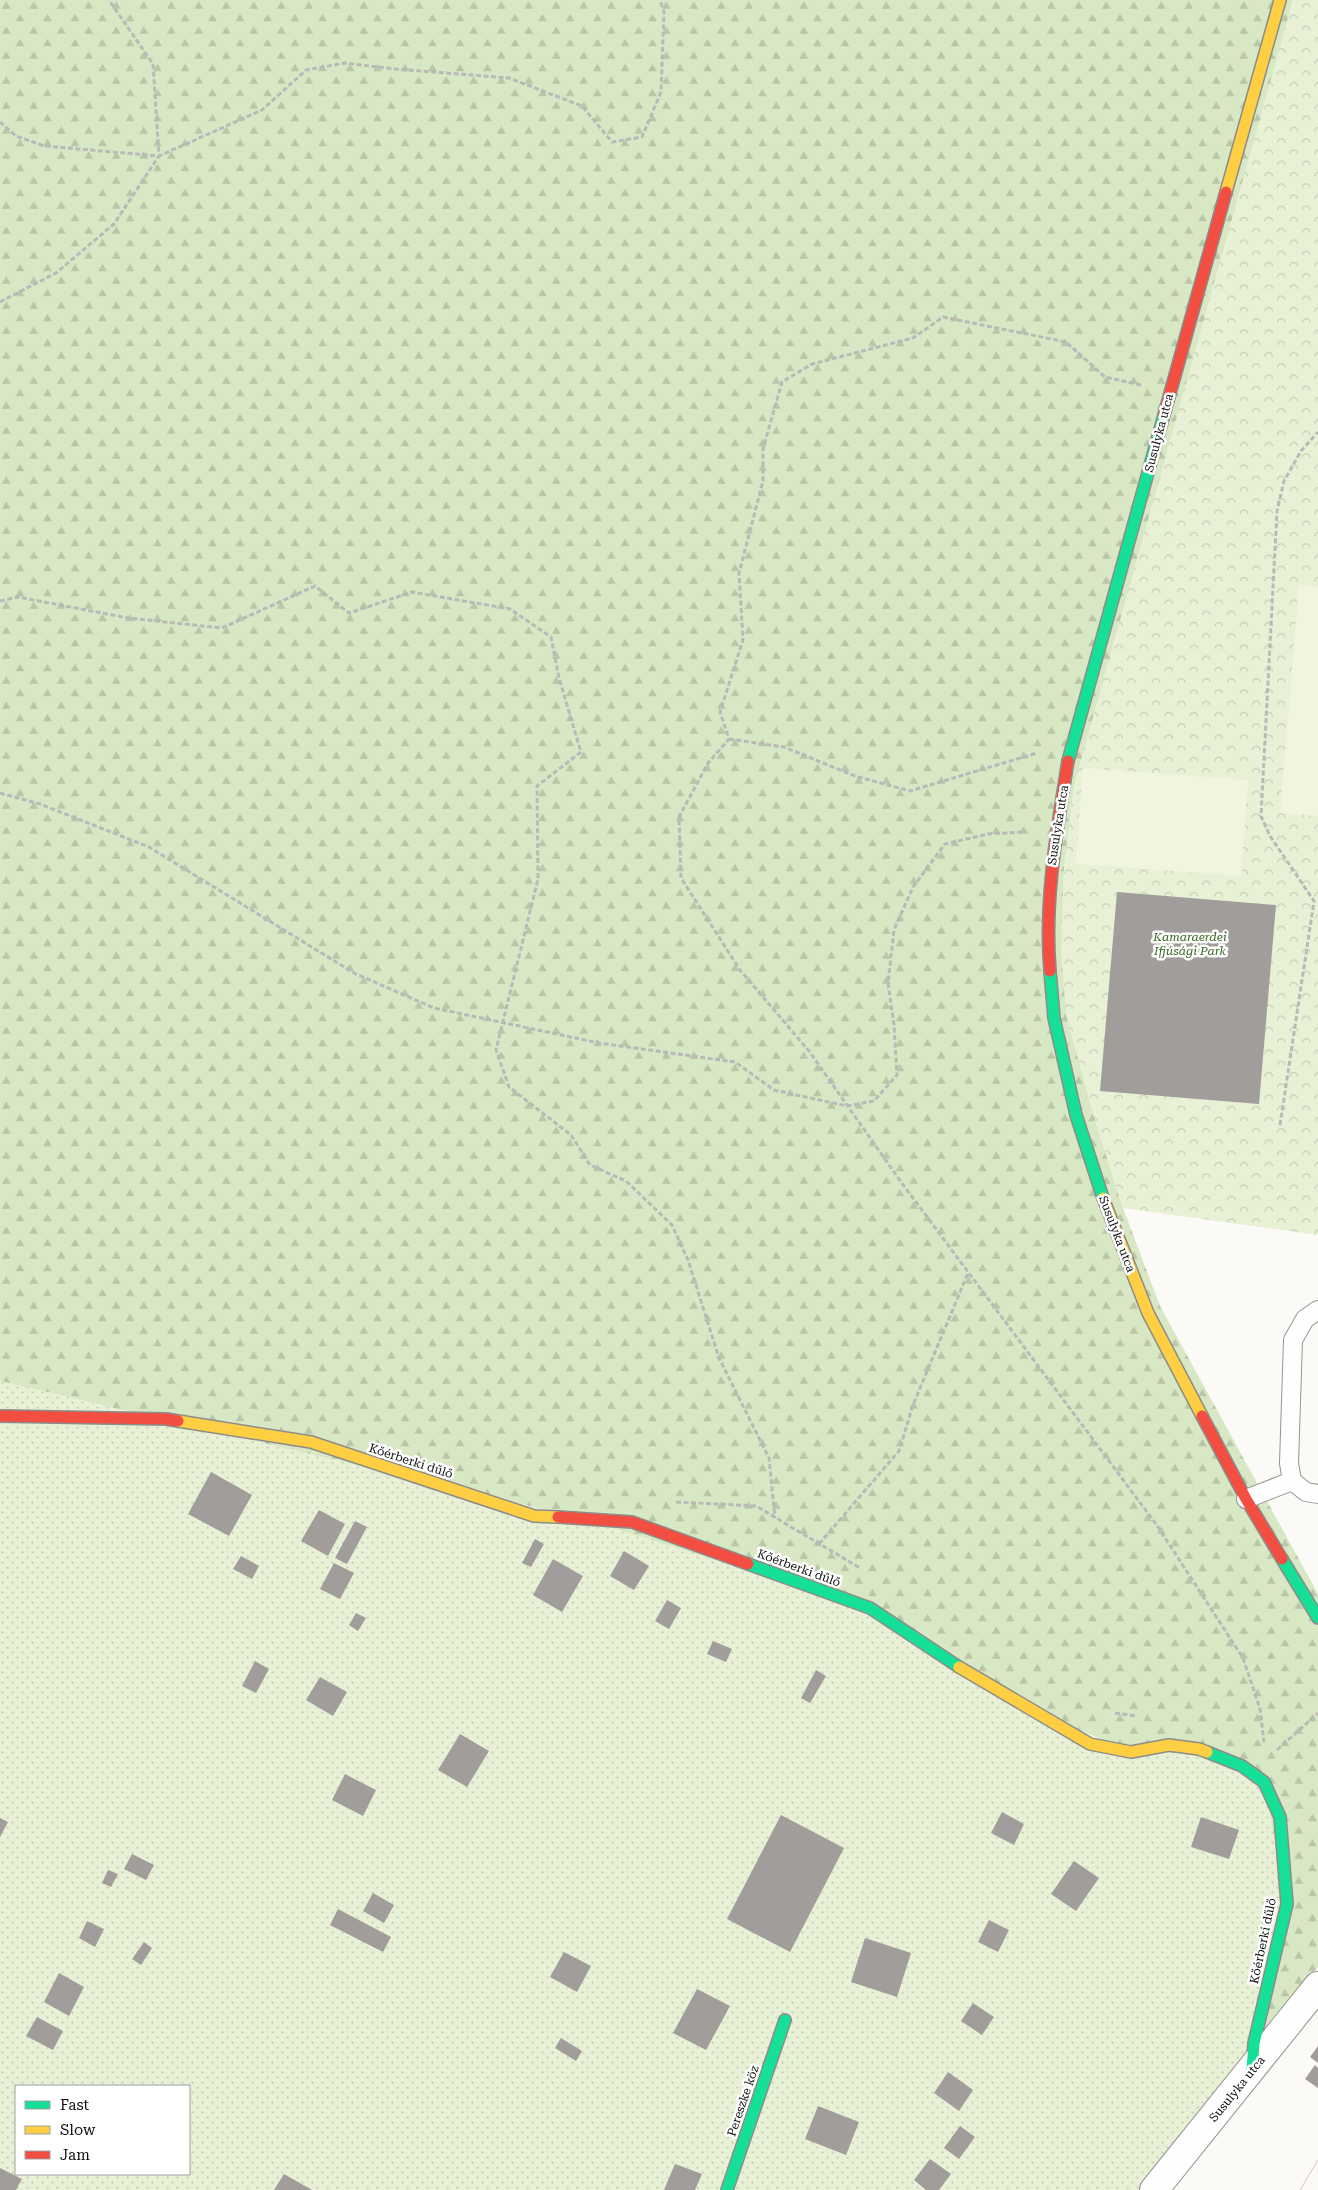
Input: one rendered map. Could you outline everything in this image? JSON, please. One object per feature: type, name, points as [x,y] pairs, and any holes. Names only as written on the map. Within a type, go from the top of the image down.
[{"type":"street","name":"Susulyka utca","points":[[1280,0],[1069,757],[1051,866],[1048,950],[1054,1018],[1076,1115],[1104,1201],[1148,1313],[1246,1500],[1318,1618]]},
{"type":"street","name":"Kőérberki dűlő","points":[[0,1416],[166,1419],[311,1442],[534,1516],[632,1522],[870,1608],[958,1666],[1090,1744],[1131,1752],[1168,1745],[1200,1749],[1242,1766],[1264,1782],[1280,1817],[1288,1904],[1254,2043],[1252,2070]]},
{"type":"street","name":"Susulyka utca","points":[[1154,2190],[1318,1986]]},
{"type":"street","name":"Pereszke köz","points":[[727,2190],[785,2020]]},
{"type":"lane","points":[[1318,1310],[1305,1319],[1294,1340],[1289,1463],[1292,1481],[1306,1492],[1318,1494]]},
{"type":"lane","points":[[1246,1500],[1292,1481]]},
{"type":"path","points":[[0,302],[56,273],[114,224],[159,156],[152,64],[109,0]]},
{"type":"path","points":[[0,122],[16,136],[44,146],[159,156],[262,110],[306,70],[345,63],[509,78],[582,106],[612,142],[642,137],[661,92],[664,12],[660,0]]},
{"type":"path","points":[[729,739],[720,712],[743,640],[739,573],[763,481],[763,449],[782,382],[812,364],[913,338],[943,318],[1066,342],[1105,378],[1171,390]]},
{"type":"path","points":[[1280,1125],[1314,901],[1270,836],[1261,816],[1273,559],[1277,511],[1284,482],[1301,450],[1318,432]]},
{"type":"path","points":[[0,601],[18,597],[128,618],[222,628],[315,586],[350,613],[412,592],[510,609],[551,638],[558,678],[581,752],[537,786],[538,879],[496,1050],[509,1087],[571,1135],[590,1165],[626,1181],[672,1225],[688,1260],[719,1358],[769,1458],[775,1518]]},
{"type":"path","points":[[729,739],[784,747],[855,776],[910,791],[1038,752],[1069,757]]},
{"type":"path","points":[[729,739],[708,763],[679,816],[681,878],[740,970],[809,1051],[969,1273],[1156,1524],[1242,1658],[1260,1709],[1267,1759],[1264,1782]]},
{"type":"path","points":[[0,793],[40,804],[149,847],[354,973],[434,1008],[599,1043],[735,1062],[774,1090],[847,1106],[874,1101],[897,1075],[894,1025],[888,983],[894,930],[913,887],[945,844],[988,834],[1033,832],[1059,818]]},
{"type":"path","points":[[819,1544],[899,1450],[913,1405],[969,1273]]},
{"type":"path","points":[[1267,1759],[1318,1712]]},
{"type":"green space","points":[[0,0],[1293,0],[1066,1014],[1093,1113],[1123,1208],[1160,1306],[1318,1594],[1318,1967],[1254,2043],[1131,1752],[584,1519],[0,1381]]},
{"type":"green space","name":"Kamaraerdei Ifjúsági Park","points":[[1293,0],[1318,0],[1318,1235],[1123,1208],[1093,1113],[1066,1014],[1061,950],[1064,866],[1074,785]]},
{"type":"green space","points":[[1299,585],[1318,587],[1318,816],[1280,813]]},
{"type":"green space","points":[[1083,768],[1248,780],[1241,876],[1076,864]]},
{"type":"green space","points":[[0,1381],[584,1519],[870,1608],[1090,1744],[1169,1745],[1264,1782],[1287,1904],[1254,2043],[1154,2190],[0,2190]]},
{"type":"building","points":[[1117,892],[1276,905],[1259,1104],[1100,1091]]},
{"type":"building","points":[[211,1472],[252,1495],[229,1536],[188,1514]]},
{"type":"building","points":[[319,1510],[345,1524],[328,1556],[301,1541]]},
{"type":"building","points":[[355,1521],[367,1527],[347,1564],[335,1558]]},
{"type":"building","points":[[535,1539],[544,1544],[531,1567],[522,1563]]},
{"type":"building","points":[[624,1551],[649,1566],[634,1590],[610,1576]]},
{"type":"building","points":[[241,1556],[259,1566],[252,1579],[233,1569]]},
{"type":"building","points":[[553,1559],[583,1576],[562,1612],[533,1595]]},
{"type":"building","points":[[334,1563],[354,1573],[340,1599],[320,1589]]},
{"type":"building","points":[[667,1600],[681,1608],[669,1629],[655,1621]]},
{"type":"building","points":[[356,1613],[366,1618],[358,1631],[349,1625]]},
{"type":"building","points":[[713,1641],[732,1649],[726,1662],[707,1654]]},
{"type":"building","points":[[255,1661],[269,1669],[256,1693],[242,1686]]},
{"type":"building","points":[[816,1670],[826,1676],[810,1703],[801,1698]]},
{"type":"building","points":[[320,1677],[347,1692],[333,1716],[306,1700]]},
{"type":"building","points":[[460,1734],[489,1751],[467,1787],[438,1770]]},
{"type":"building","points":[[345,1774],[376,1790],[363,1816],[332,1800]]},
{"type":"building","points":[[1002,1812],[1024,1824],[1014,1845],[991,1833]]},
{"type":"building","points":[[781,1815],[844,1848],[790,1952],[727,1919]]},
{"type":"building","points":[[1201,1817],[1239,1830],[1229,1859],[1191,1847]]},
{"type":"building","points":[[0,1818],[8,1822],[0,1837]]},
{"type":"building","points":[[132,1854],[154,1865],[146,1880],[124,1869]]},
{"type":"building","points":[[1074,1861],[1099,1878],[1076,1911],[1051,1894]]},
{"type":"building","points":[[108,1870],[118,1874],[111,1887],[102,1883]]},
{"type":"building","points":[[373,1893],[394,1905],[384,1923],[363,1911]]},
{"type":"building","points":[[338,1909],[391,1937],[383,1952],[330,1925]]},
{"type":"building","points":[[989,1920],[1009,1930],[998,1952],[978,1942]]},
{"type":"building","points":[[87,1921],[104,1929],[95,1947],[79,1938]]},
{"type":"building","points":[[865,1938],[911,1953],[897,1997],[851,1982]]},
{"type":"building","points":[[144,1942],[152,1948],[141,1965],[132,1959]]},
{"type":"building","points":[[564,1952],[591,1966],[577,1992],[550,1977]]},
{"type":"building","points":[[59,1973],[84,1987],[69,2016],[44,2002]]},
{"type":"building","points":[[697,1989],[730,2006],[706,2050],[673,2033]]},
{"type":"building","points":[[973,2003],[994,2017],[982,2035],[961,2021]]},
{"type":"building","points":[[37,2017],[63,2031],[53,2050],[26,2036]]},
{"type":"building","points":[[561,2038],[582,2051],[576,2061],[555,2048]]},
{"type":"building","points":[[1318,2046],[1318,2063],[1310,2057]]},
{"type":"building","points":[[1315,2065],[1318,2068],[1318,2088],[1305,2079]]},
{"type":"building","points":[[948,2072],[973,2090],[959,2111],[934,2093]]},
{"type":"building","points":[[818,2106],[859,2122],[846,2155],[805,2139]]},
{"type":"building","points":[[960,2126],[975,2137],[959,2159],[944,2148]]},
{"type":"building","points":[[930,2159],[951,2174],[939,2190],[926,2190],[914,2180]]},
{"type":"building","points":[[675,2164],[702,2174],[695,2190],[664,2190]]},
{"type":"building","points":[[0,2168],[22,2179],[16,2190],[0,2190]]},
{"type":"building","points":[[284,2174],[312,2190],[274,2190]]},
{"type":"tram line","points":[[1300,2190],[1318,2160]]},
{"type":"traffic: fast","points":[[1068,761],[1164,415]]},
{"type":"traffic: fast","points":[[1050,971],[1054,1018],[1076,1115],[1103,1198]]},
{"type":"traffic: fast","points":[[1282,1559],[1318,1618]]},
{"type":"traffic: fast","points":[[748,1564],[870,1608],[959,1667]]},
{"type":"traffic: fast","points":[[1207,1752],[1242,1766],[1264,1782],[1280,1817],[1287,1904],[1254,2043],[1252,2070]]},
{"type":"traffic: fast","points":[[727,2190],[785,2020]]},
{"type":"traffic: slow","points":[[1226,192],[1280,0]]},
{"type":"traffic: slow","points":[[1103,1198],[1148,1313],[1202,1416]]},
{"type":"traffic: slow","points":[[178,1421],[311,1442],[534,1516],[558,1517]]},
{"type":"traffic: slow","points":[[959,1667],[1090,1744],[1131,1752],[1169,1745],[1199,1749],[1207,1752]]},
{"type":"traffic: jam","points":[[1164,415],[1226,192]]},
{"type":"traffic: jam","points":[[1050,971],[1050,892],[1068,761]]},
{"type":"traffic: jam","points":[[0,1416],[166,1419],[178,1421]]},
{"type":"traffic: jam","points":[[1202,1416],[1246,1499],[1282,1559]]},
{"type":"traffic: jam","points":[[558,1517],[632,1522],[748,1564]]}]
